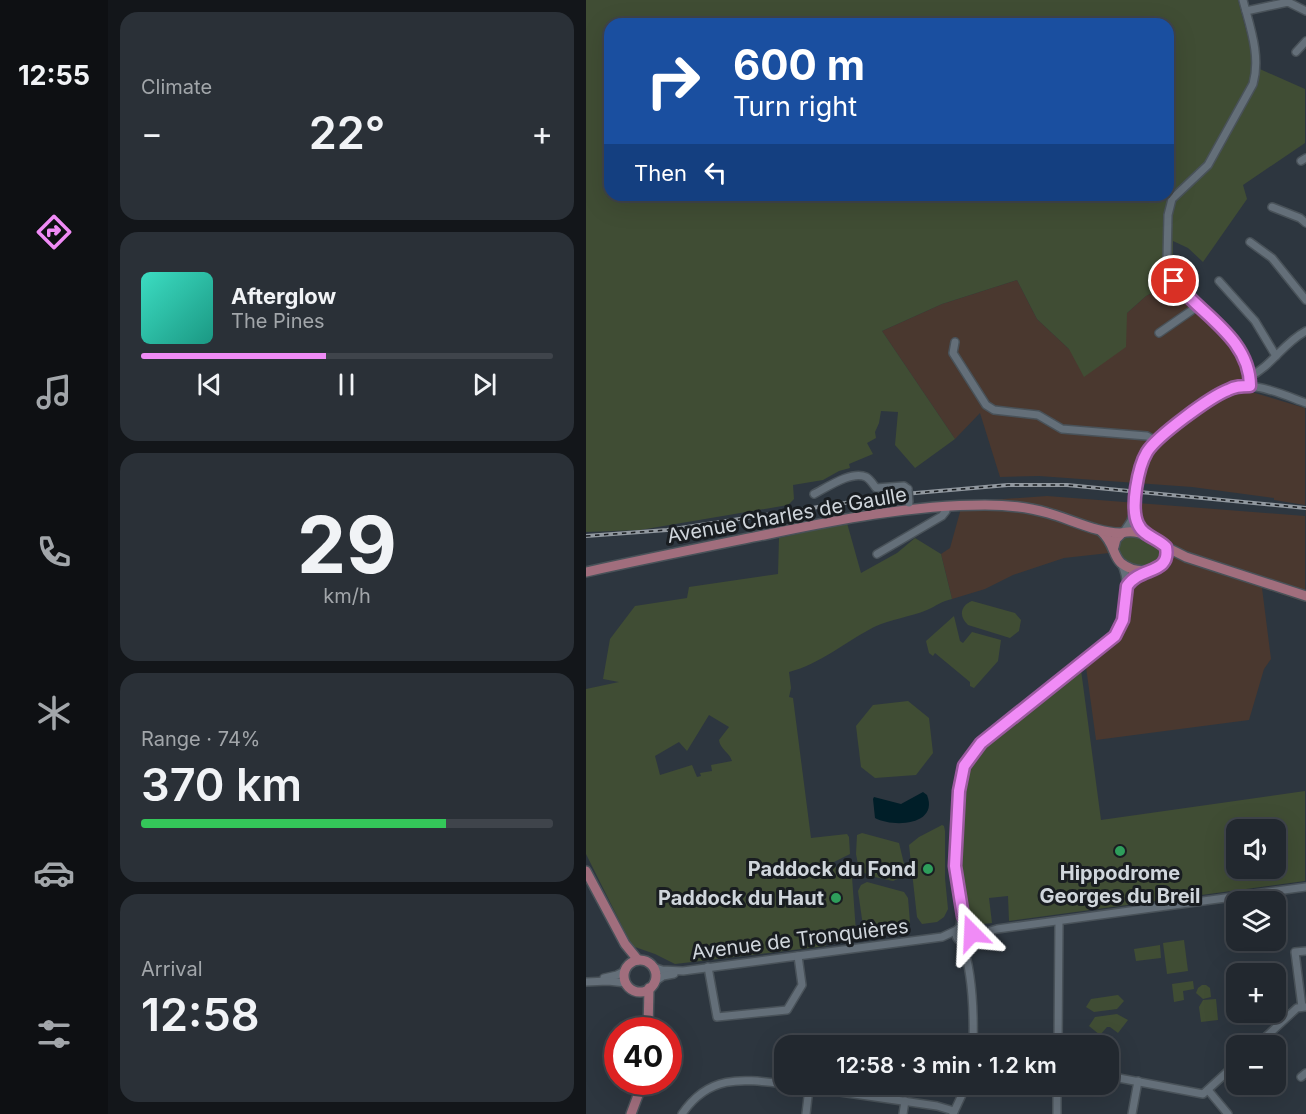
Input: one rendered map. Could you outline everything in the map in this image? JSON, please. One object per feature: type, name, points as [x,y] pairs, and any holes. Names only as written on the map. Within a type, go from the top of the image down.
[{"type":"main road","name":"Avenue Charles de Gaulle","points":[[586,572],[815,524],[911,507],[946,508],[984,505],[1025,508],[1100,531],[1122,533]]},
{"type":"main road","points":[[1100,531],[1109,539],[1121,563],[1145,571],[1157,569],[1164,562],[1172,559],[1186,557]]},
{"type":"main road","points":[[1114,547],[1122,533],[1135,531],[1156,539],[1186,557],[1306,596]]},
{"type":"main road","points":[[1164,562],[1166,547]]},
{"type":"main road","points":[[586,871],[625,944],[638,960],[657,969],[652,985],[649,1017]]},
{"type":"main road","points":[[607,912],[624,950],[626,983],[638,992],[646,1017]]},
{"type":"main road","points":[[626,969],[638,960]]},
{"type":"main road","points":[[638,992],[652,985]]},
{"type":"main road","points":[[631,1114],[638,1095]]},
{"type":"street","points":[[1174,197],[1208,165],[1253,84],[1256,71],[1255,54],[1243,0]]},
{"type":"street","points":[[1246,11],[1289,1],[1306,11]]},
{"type":"street","points":[[1296,52],[1306,41]]},
{"type":"street","points":[[1172,201],[1168,215],[1167,259],[1171,276],[1180,289],[1214,319],[1233,341],[1249,377],[1250,386]]},
{"type":"street","points":[[1272,207],[1300,218],[1306,223]]},
{"type":"street","points":[[1250,242],[1272,258],[1306,300]]},
{"type":"street","points":[[1219,281],[1255,321],[1276,356]]},
{"type":"street","points":[[1159,333],[1198,306]]},
{"type":"street","points":[[1249,377],[1261,371],[1289,342],[1306,331]]},
{"type":"street","points":[[955,342],[953,353],[986,405],[994,410],[1038,415],[1062,429],[1147,436],[1156,441]]},
{"type":"street","points":[[1147,535],[1137,522],[1135,512],[1137,486],[1142,461],[1156,441],[1220,393],[1239,386],[1271,390],[1306,403]]},
{"type":"street","points":[[814,494],[841,480],[859,475],[868,477],[876,488],[904,486],[908,489],[911,507]]},
{"type":"street","points":[[877,554],[942,516],[946,508]]},
{"type":"street","points":[[1122,533],[1135,512]]},
{"type":"street","points":[[958,928],[955,866],[959,791],[964,766],[981,743],[1115,636],[1123,620],[1127,586],[1125,571],[1121,563]]},
{"type":"street","points":[[1127,586],[1132,578],[1145,571]]},
{"type":"street","points":[[957,885],[967,935],[973,1035]]},
{"type":"street","name":"Avenue de Tronquières","points":[[657,969],[683,971],[967,935],[1306,887]]},
{"type":"street","points":[[1058,1035],[1059,921]]},
{"type":"street","points":[[958,928],[967,935]]},
{"type":"street","points":[[958,928],[967,935]]},
{"type":"street","name":"Avenue de Tronquières","points":[[942,937],[958,928]]},
{"type":"street","points":[[1268,1035],[1297,1008],[1304,1007],[1295,952],[1306,951]]},
{"type":"street","points":[[708,967],[717,1017],[787,1010],[802,985],[798,956]]},
{"type":"street","points":[[589,982],[617,975],[626,969]]},
{"type":"street","points":[[652,985],[663,976],[683,971]]},
{"type":"street","points":[[589,982],[626,983]]},
{"type":"street","points":[[1119,1078],[1203,1094],[1226,1074]]},
{"type":"street","points":[[682,1114],[703,1092],[722,1083],[747,1079],[774,1083]]},
{"type":"street","points":[[1132,1114],[1138,1082]]},
{"type":"street","points":[[1208,1090],[1228,1114]]},
{"type":"street","points":[[806,1114],[808,1095]]},
{"type":"street","points":[[861,1095],[937,1106],[954,1113],[962,1095]]},
{"type":"street","points":[[1057,1095],[1057,1114]]},
{"type":"street","points":[[903,1114],[906,1101]]},
{"type":"shaded area","points":[[1017,280],[1037,319],[1069,349],[1127,313],[1146,296],[1167,285],[1221,330],[1228,339],[1241,368],[1245,390],[1305,408],[1305,505],[1274,500],[1274,498],[1192,487],[1039,476],[1000,477],[980,413],[955,439],[882,331],[942,304]]},
{"type":"shaded area","points":[[1047,496],[1305,516],[1305,602],[1262,588],[1271,659],[1264,669],[1249,720],[1096,740],[1086,667],[1117,641],[1123,633],[1129,617],[1134,584],[1113,562],[1109,553],[1064,558],[1013,575],[985,589],[952,599],[941,554],[950,548],[960,512],[960,502]]},
{"type":"green space","points":[[586,0],[1238,0],[1251,49],[1253,66],[1305,89],[1305,143],[1243,185],[1247,199],[1203,262],[1188,248],[1173,241],[1173,266],[1167,285],[1146,296],[1127,313],[1126,347],[1084,377],[1069,349],[1037,319],[1017,280],[942,304],[882,331],[955,439],[915,468],[895,445],[898,412],[881,411],[875,432],[876,438],[867,443],[873,454],[849,464],[850,468],[823,480],[793,485],[794,499],[788,505],[640,530],[586,532]]},
{"type":"green space","points":[[847,523],[861,573],[897,553],[915,538],[941,554],[952,599],[927,610],[874,627],[822,658],[789,672],[791,688],[789,697],[793,698],[811,838],[847,834],[849,837],[850,854],[816,871],[817,876],[848,861],[851,863],[856,932],[825,937],[826,946],[675,964],[632,946],[586,854],[586,689],[619,682],[603,679],[610,639],[635,606],[687,598],[689,587],[778,574],[779,538]],"holes":[[[709,715],[729,727],[719,740],[732,761],[711,765],[712,771],[700,773],[701,776],[697,777],[692,765],[660,775],[655,756],[679,742],[687,751]]]},
{"type":"green space","points":[[1130,534],[1155,541],[1161,549],[1160,561],[1146,568],[1130,564],[1122,558],[1118,550],[1119,543]]},
{"type":"green space","points":[[972,601],[1015,613],[1021,620],[1019,631],[1010,638],[968,625],[963,618],[962,611],[965,605]]},
{"type":"green space","points":[[954,616],[960,641],[963,643],[972,632],[1001,640],[998,661],[974,688],[935,653],[933,656],[929,653],[926,641]]},
{"type":"green space","points":[[1081,670],[1101,820],[1305,791],[1305,881],[1009,921],[1008,896],[989,898],[992,923],[975,925],[968,920],[961,858],[964,788],[970,767],[984,748]]},
{"type":"green space","points":[[908,701],[929,718],[933,753],[916,775],[875,778],[861,767],[856,726],[873,705]]},
{"type":"green space","name":"Paddock du Fond","points":[[942,825],[945,831],[945,878],[948,909],[944,917],[937,922],[922,924],[917,917],[909,845]]},
{"type":"green space","points":[[862,833],[899,843],[905,868],[902,877],[893,881],[870,876],[859,870],[856,854],[857,835]]},
{"type":"green space","points":[[867,882],[904,892],[908,898],[910,923],[863,926],[858,891],[861,885]]},
{"type":"green space","points":[[1184,940],[1188,971],[1167,974],[1163,943]]},
{"type":"green space","points":[[1160,945],[1161,958],[1136,961],[1134,949]]},
{"type":"green space","points":[[1193,981],[1194,989],[1183,991],[1184,1000],[1174,1002],[1172,984]]},
{"type":"green space","points":[[1202,985],[1210,988],[1211,997],[1203,999],[1196,993]]},
{"type":"green space","points":[[1118,995],[1124,1001],[1117,1009],[1094,1012],[1086,1007],[1091,999]]},
{"type":"green space","points":[[1216,999],[1218,1020],[1201,1022],[1199,1007],[1203,1000]]},
{"type":"green space","points":[[1117,1014],[1128,1020],[1118,1033],[1107,1027],[1100,1035],[1089,1026],[1095,1017]]},
{"type":"water","points":[[923,792],[927,795],[929,805],[927,813],[921,818],[913,822],[893,823],[875,818],[874,797],[901,804]]},
{"type":"railway","points":[[586,536],[667,530],[904,494],[1008,485],[1067,485],[1306,508]]},
{"type":"place","name":"Hippodrome Georges du Breil","points":[[1120,851]]},
{"type":"place","name":"Paddock du Fond","points":[[928,869]]},
{"type":"place","name":"Paddock du Haut","points":[[836,898]]},
{"type":"route","points":[[972,933],[964,920],[955,866],[959,791],[964,766],[981,743],[1115,636],[1123,620],[1127,586],[1130,581],[1145,571],[1157,569],[1164,562],[1166,547],[1142,530],[1135,512],[1139,471],[1152,445],[1220,393],[1239,386],[1250,386],[1247,369],[1233,341],[1214,319],[1174,281]]}]
